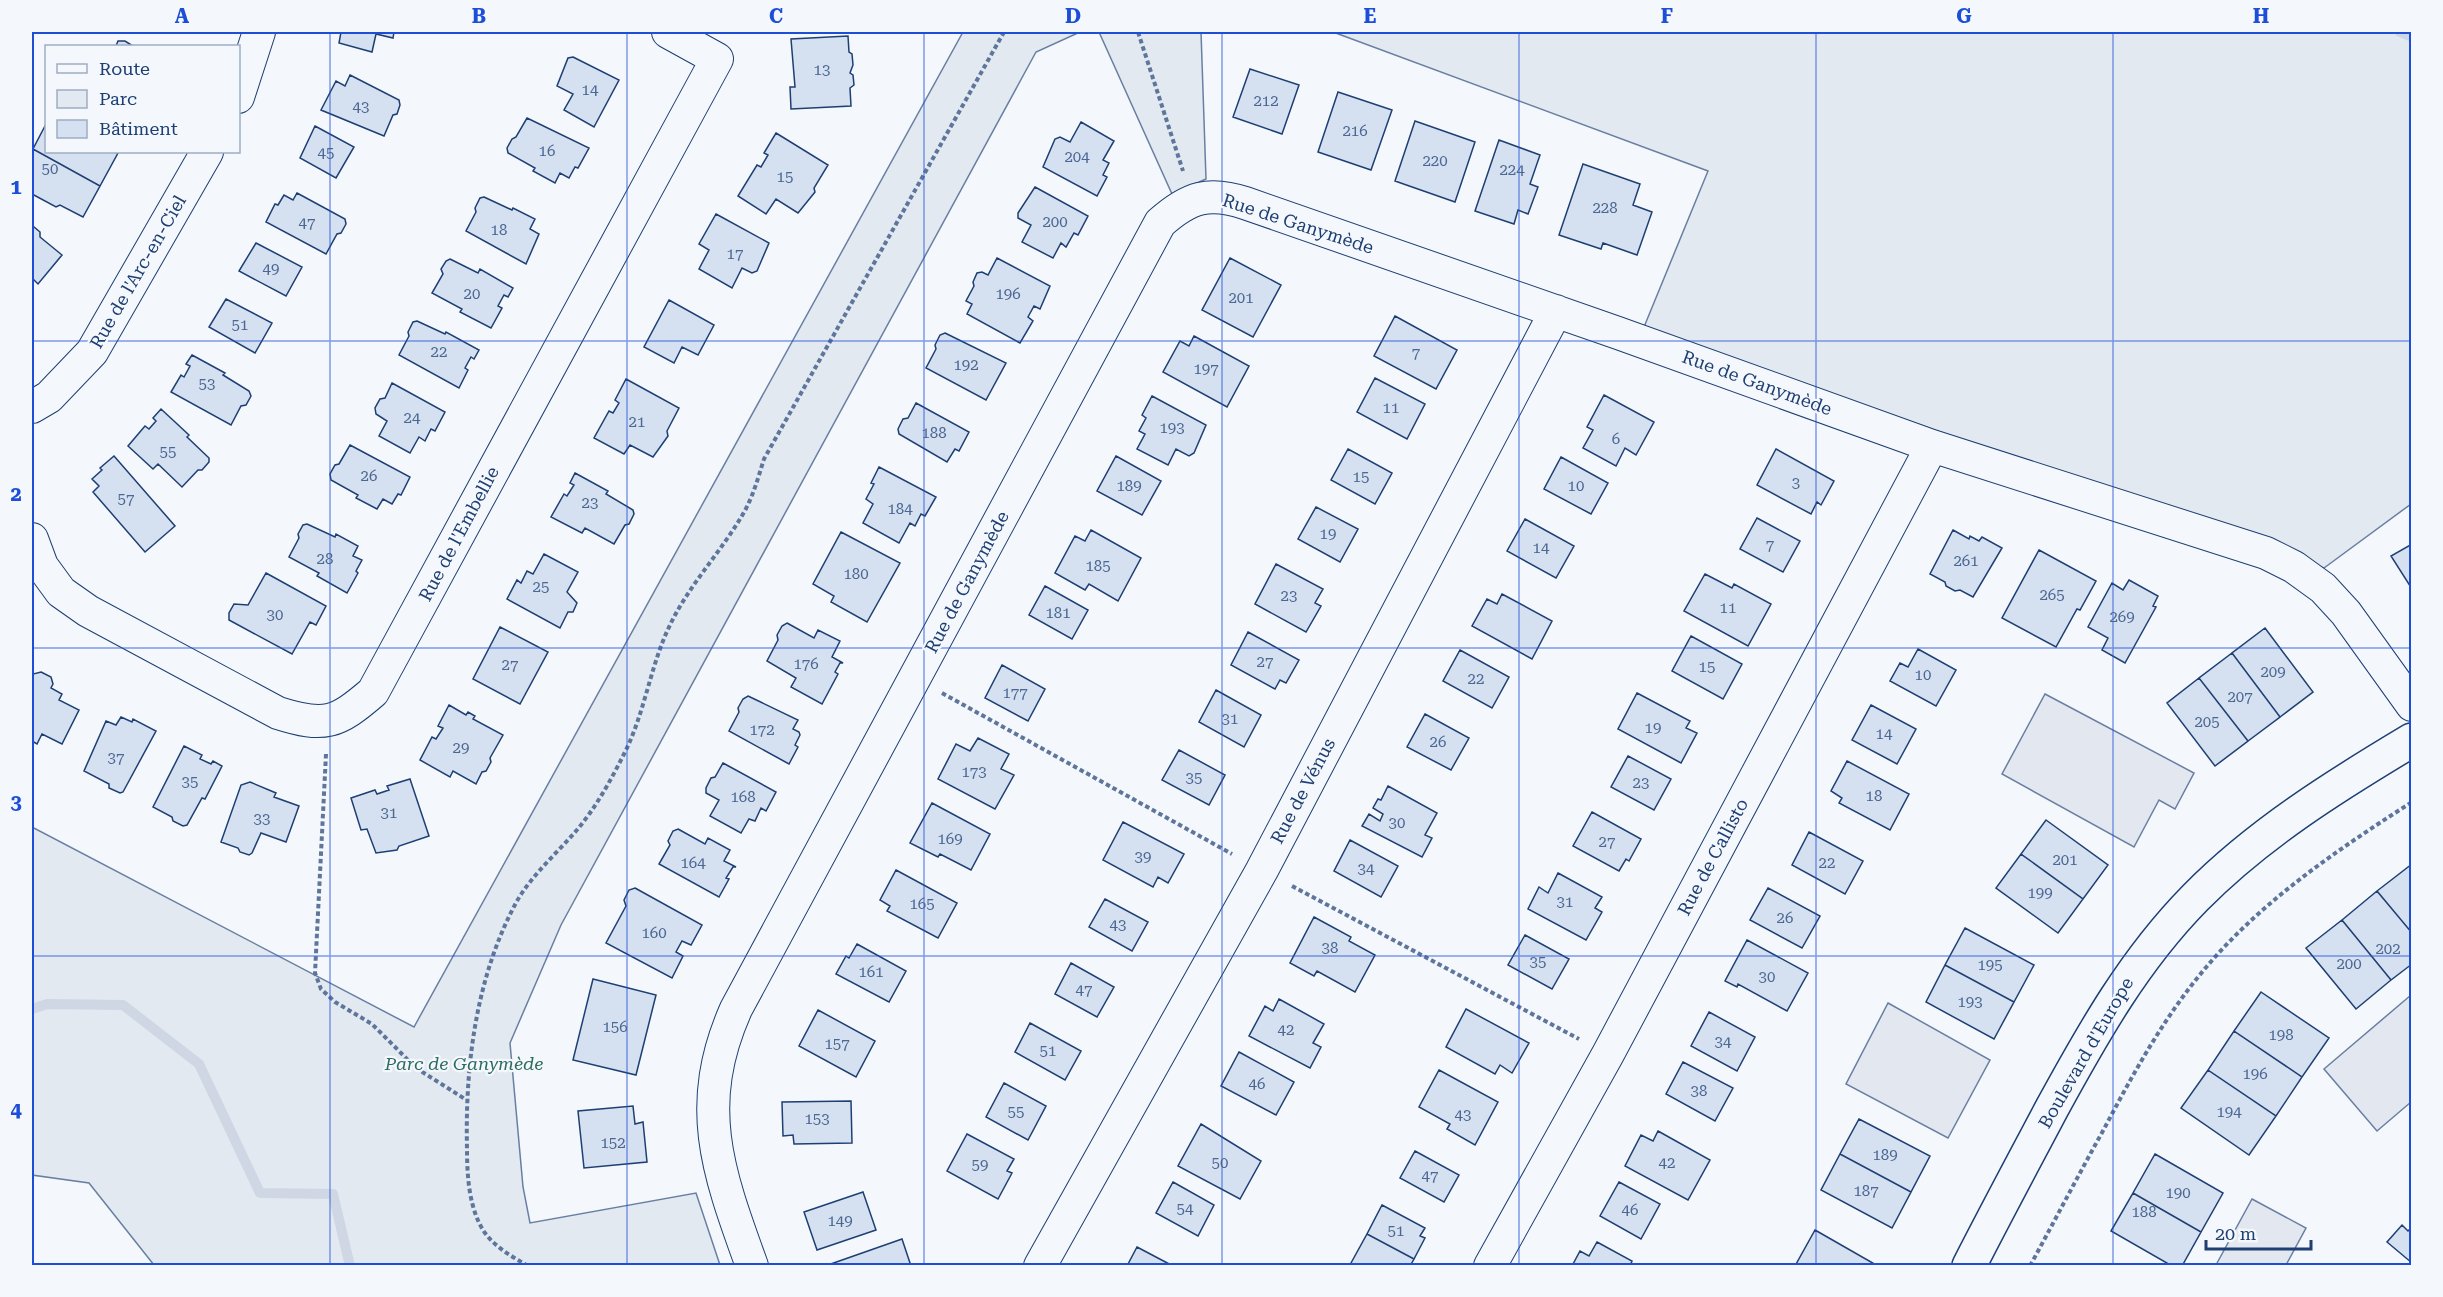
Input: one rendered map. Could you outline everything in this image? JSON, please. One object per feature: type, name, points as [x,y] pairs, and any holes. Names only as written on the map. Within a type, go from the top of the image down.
[{"type":"street","points":[[240,92],[257,45],[259,32]]},
{"type":"street","name":"Rue de l'Embellie","points":[[328,722],[351,711],[374,692],[717,59],[668,32]]},
{"type":"street","name":"Rue de l'Arc-en-Ciel","points":[[32,407],[49,397],[92,352],[206,153]]},
{"type":"street","name":"Rue de Ganymède","points":[[752,1266],[724,1187],[717,1156],[713,1106],[724,1035],[1160,223],[1174,210],[1192,200],[1210,196],[1229,198],[1556,311],[1932,446],[2266,553],[2294,567],[2323,588],[2346,613],[2412,705]]},
{"type":"street","name":"Rue de Vénus","points":[[1040,1266],[1262,870],[1556,311]]},
{"type":"street","name":"Rue de Callisto","points":[[1490,1266],[1613,1044],[1932,446]]},
{"type":"street","points":[[32,539],[42,566],[61,592],[88,611],[278,713],[301,720],[328,722]]},
{"type":"street","name":"Boulevard d'Europe","points":[[1969,1266],[2102,1019],[2128,977],[2162,935],[2195,898],[2235,861],[2346,778],[2412,740]]},
{"type":"path","points":[[528,1266],[499,1248],[484,1232],[475,1210],[467,1175],[465,1100],[470,1056],[481,997],[495,951],[518,900],[577,829],[625,753],[670,625],[689,592],[742,516],[753,494],[764,459],[1004,32]]},
{"type":"path","points":[[1138,32],[1192,200]]},
{"type":"path","points":[[328,722],[315,973],[321,989],[335,1002],[372,1024],[416,1068],[465,1100]]},
{"type":"path","points":[[2030,1266],[2149,1048],[2174,1008],[2203,970],[2270,902],[2377,824],[2412,802]]},
{"type":"green space","name":"Parc de Ganymède","points":[[963,32],[1080,32],[1036,52],[561,925],[510,1043],[523,1187],[530,1223],[696,1193],[720,1265],[154,1265],[89,1183],[32,1175],[32,827],[414,1027]]},
{"type":"green space","points":[[1099,32],[1201,32],[1206,179],[1172,194]]},
{"type":"green space","points":[[1333,32],[2411,32],[2411,504],[2324,568],[1644,327],[1708,171]]},
{"type":"shaded area","points":[[2045,694],[2194,773],[2175,809],[2159,800],[2134,847],[2002,774]]},
{"type":"shaded area","points":[[2411,995],[2411,1102],[2377,1131],[2324,1069]]},
{"type":"shaded area","points":[[1888,1003],[1990,1060],[1948,1138],[1846,1084]]},
{"type":"shaded area","points":[[2252,1199],[2306,1228],[2286,1265],[2216,1265]]},
{"type":"building","points":[[341,32],[394,32],[393,38],[376,34],[372,52],[339,43]]},
{"type":"building","points":[[848,36],[853,65],[850,73],[853,75],[854,85],[850,88],[851,106],[791,109],[790,87],[795,87],[791,39]]},
{"type":"building","points":[[118,41],[125,41],[131,45],[116,45]]},
{"type":"building","points":[[573,57],[619,80],[594,127],[564,110],[573,94],[557,86],[568,58]]},
{"type":"building","points":[[1250,69],[1299,85],[1282,134],[1233,117]]},
{"type":"building","points":[[350,75],[399,100],[397,114],[393,115],[384,136],[321,110],[336,81],[345,86]]},
{"type":"building","points":[[1338,92],[1392,110],[1371,170],[1318,152]]},
{"type":"building","points":[[527,118],[589,148],[578,168],[575,167],[569,178],[560,173],[555,183],[533,171],[535,168],[508,153],[507,148]]},
{"type":"building","points":[[1415,121],[1475,142],[1455,202],[1395,181]]},
{"type":"building","points":[[1081,122],[1114,141],[1103,160],[1109,163],[1103,175],[1107,177],[1097,196],[1043,167],[1055,139],[1060,137],[1070,142]]},
{"type":"building","points":[[45,126],[45,153],[118,153],[100,186],[33,149]]},
{"type":"building","points":[[315,126],[354,147],[336,178],[300,158]]},
{"type":"building","points":[[776,133],[828,165],[814,188],[815,192],[798,213],[776,199],[766,214],[738,196],[757,165],[761,167],[768,155],[764,153]]},
{"type":"building","points":[[1499,140],[1540,155],[1530,184],[1538,187],[1528,214],[1518,210],[1514,224],[1475,211]]},
{"type":"building","points":[[33,149],[100,186],[83,217],[60,205],[56,207],[32,194]]},
{"type":"building","points":[[1583,164],[1640,184],[1633,205],[1652,212],[1637,255],[1603,243],[1601,249],[1559,235]]},
{"type":"building","points":[[1035,187],[1088,216],[1078,235],[1074,233],[1066,247],[1061,243],[1053,258],[1022,242],[1031,225],[1018,218],[1018,213]]},
{"type":"building","points":[[297,193],[345,219],[346,224],[341,233],[337,234],[326,254],[266,222],[275,204],[278,205],[284,195],[293,200]]},
{"type":"building","points":[[484,197],[535,219],[530,229],[539,234],[526,264],[466,231],[480,198]]},
{"type":"building","points":[[716,214],[769,243],[757,271],[752,273],[742,268],[732,288],[699,269],[709,250],[699,244]]},
{"type":"building","points":[[32,227],[40,232],[40,237],[62,255],[38,284],[32,278]]},
{"type":"building","points":[[256,243],[302,267],[286,296],[239,271]]},
{"type":"building","points":[[997,258],[1050,286],[1040,309],[1034,306],[1028,317],[1033,321],[1020,343],[967,314],[972,304],[966,301],[974,286],[973,282],[977,273],[982,272],[988,275]]},
{"type":"building","points":[[1230,258],[1281,285],[1253,337],[1202,310]]},
{"type":"building","points":[[450,259],[478,273],[480,269],[513,288],[508,297],[504,295],[498,306],[502,308],[491,328],[460,312],[462,309],[432,293],[443,274],[441,269]]},
{"type":"building","points":[[226,299],[272,323],[255,353],[209,327]]},
{"type":"building","points":[[669,300],[714,325],[698,355],[682,347],[674,363],[644,347]]},
{"type":"building","points":[[1395,316],[1457,350],[1436,389],[1374,356]]},
{"type":"building","points":[[417,321],[445,334],[446,332],[479,350],[474,359],[471,357],[465,368],[468,370],[459,388],[399,355],[413,322]]},
{"type":"building","points":[[945,333],[1006,363],[986,400],[926,368],[940,335]]},
{"type":"building","points":[[1194,336],[1249,366],[1227,407],[1163,372],[1180,341],[1189,346]]},
{"type":"building","points":[[192,355],[225,373],[223,375],[249,391],[251,396],[246,405],[241,406],[231,425],[171,392],[181,375],[184,377],[190,366],[186,364]]},
{"type":"building","points":[[1375,378],[1425,404],[1407,439],[1357,412]]},
{"type":"building","points":[[626,379],[679,408],[667,431],[668,436],[653,457],[630,445],[624,454],[594,438],[609,411],[613,413],[619,403],[615,400]]},
{"type":"building","points":[[392,383],[445,412],[435,431],[431,429],[425,441],[419,437],[410,453],[379,436],[387,421],[376,414],[375,408],[380,399],[385,398]]},
{"type":"building","points":[[1604,395],[1654,422],[1636,455],[1625,448],[1616,466],[1583,448],[1593,430],[1587,427]]},
{"type":"building","points":[[1152,396],[1206,425],[1194,453],[1189,456],[1176,449],[1168,465],[1137,449],[1145,434],[1139,431],[1146,418],[1142,415]]},
{"type":"building","points":[[916,403],[969,432],[959,451],[955,449],[947,462],[899,434],[898,429],[903,419],[908,418]]},
{"type":"building","points":[[161,409],[189,435],[187,437],[209,458],[209,462],[202,470],[198,470],[182,487],[158,464],[153,469],[128,446],[145,426],[149,429],[156,421],[153,418]]},
{"type":"building","points":[[350,445],[410,477],[401,495],[398,494],[392,504],[383,499],[377,509],[356,498],[358,495],[331,480],[330,474]]},
{"type":"building","points":[[1348,449],[1392,473],[1375,504],[1331,480]]},
{"type":"building","points":[[1776,449],[1834,481],[1821,505],[1817,502],[1811,514],[1757,485]]},
{"type":"building","points":[[114,456],[175,526],[145,552],[93,492],[99,486],[92,479],[102,470],[100,468]]},
{"type":"building","points":[[1116,456],[1161,481],[1142,515],[1097,491]]},
{"type":"building","points":[[1561,457],[1608,483],[1591,514],[1544,489]]},
{"type":"building","points":[[879,467],[936,497],[925,516],[921,514],[915,526],[910,523],[899,543],[863,523],[873,504],[866,499]]},
{"type":"building","points":[[575,473],[608,491],[606,494],[633,510],[634,514],[629,524],[625,525],[614,544],[585,528],[582,533],[551,517],[564,494],[567,496],[574,485],[570,483]]},
{"type":"building","points":[[1316,507],[1358,529],[1340,562],[1298,539]]},
{"type":"building","points":[[1757,518],[1800,541],[1783,572],[1740,549]]},
{"type":"building","points":[[1525,519],[1574,546],[1556,578],[1507,551]]},
{"type":"building","points":[[307,524],[335,537],[336,534],[358,546],[353,556],[362,560],[347,593],[317,576],[319,573],[289,557],[299,538],[298,534],[303,525]]},
{"type":"building","points":[[1091,530],[1141,558],[1118,601],[1089,584],[1085,590],[1055,573],[1075,536],[1085,541]]},
{"type":"building","points":[[1953,530],[1969,539],[1970,536],[1979,541],[1982,537],[2002,548],[1973,597],[1960,590],[1955,591],[1946,586],[1945,582],[1930,574]]},
{"type":"building","points":[[841,532],[900,563],[867,622],[831,602],[834,596],[813,584]]},
{"type":"building","points":[[2412,544],[2412,589],[2391,556]]},
{"type":"building","points":[[2039,550],[2096,581],[2056,647],[2002,618]]},
{"type":"building","points":[[544,554],[578,572],[567,592],[577,603],[573,612],[568,612],[560,628],[507,599],[517,580],[521,583],[527,571],[533,574]]},
{"type":"building","points":[[1276,564],[1323,589],[1315,603],[1321,606],[1306,632],[1255,604]]},
{"type":"building","points":[[266,573],[326,606],[316,625],[310,622],[292,654],[229,620],[229,613],[234,604],[248,605]]},
{"type":"building","points":[[1705,574],[1732,588],[1734,584],[1771,604],[1748,646],[1684,611]]},
{"type":"building","points":[[2129,580],[2158,596],[2153,606],[2156,607],[2125,663],[2102,650],[2108,638],[2088,627],[2112,583],[2123,590]]},
{"type":"building","points":[[1045,586],[1088,610],[1072,639],[1029,615]]},
{"type":"building","points":[[1502,594],[1552,621],[1532,659],[1472,626],[1487,599],[1497,604]]},
{"type":"building","points":[[787,623],[814,638],[818,630],[840,641],[832,657],[843,663],[840,663],[835,672],[838,674],[822,704],[791,687],[796,678],[767,661],[778,640],[777,635],[782,626]]},
{"type":"building","points":[[500,627],[548,652],[520,704],[473,679]]},
{"type":"building","points":[[2265,628],[2313,692],[2280,717],[2232,653]]},
{"type":"building","points":[[1248,632],[1299,660],[1286,683],[1280,680],[1275,689],[1231,665]]},
{"type":"building","points":[[1691,636],[1742,664],[1723,699],[1672,671]]},
{"type":"building","points":[[1918,649],[1956,670],[1936,706],[1890,681],[1900,663],[1908,667]]},
{"type":"building","points":[[1460,650],[1509,677],[1492,708],[1443,681]]},
{"type":"building","points":[[2232,653],[2280,717],[2248,741],[2199,678]]},
{"type":"building","points":[[1002,665],[1045,689],[1028,721],[985,698]]},
{"type":"building","points":[[41,672],[51,677],[53,684],[51,688],[62,694],[59,700],[79,710],[62,744],[42,734],[37,744],[32,741],[32,678],[33,674]]},
{"type":"building","points":[[2199,678],[2248,741],[2215,766],[2167,703]]},
{"type":"building","points":[[1216,690],[1261,715],[1244,747],[1199,722]]},
{"type":"building","points":[[1637,693],[1690,721],[1686,728],[1697,733],[1681,763],[1618,729]]},
{"type":"building","points":[[748,696],[798,720],[793,729],[800,735],[795,745],[798,747],[789,764],[729,731],[739,712],[738,708],[743,699]]},
{"type":"building","points":[[449,705],[466,715],[468,712],[475,716],[473,719],[503,735],[490,758],[491,762],[486,771],[482,772],[476,784],[453,771],[450,777],[420,760],[432,737],[436,739],[443,728],[438,726]]},
{"type":"building","points":[[1871,705],[1916,729],[1897,764],[1852,740]]},
{"type":"building","points":[[1425,714],[1469,738],[1451,770],[1407,747]]},
{"type":"building","points":[[121,717],[132,722],[133,719],[156,731],[123,792],[120,793],[109,788],[109,784],[84,771],[106,721],[116,725]]},
{"type":"building","points":[[978,738],[1009,754],[1001,769],[1014,775],[995,809],[938,779],[956,744],[970,751]]},
{"type":"building","points":[[184,746],[202,755],[200,759],[211,764],[213,761],[222,766],[205,799],[202,798],[187,825],[183,826],[153,807]]},
{"type":"building","points":[[1179,750],[1225,775],[1209,805],[1162,780]]},
{"type":"building","points":[[1628,756],[1671,779],[1654,810],[1611,787]]},
{"type":"building","points":[[1847,761],[1909,794],[1890,830],[1839,803],[1842,798],[1831,791]]},
{"type":"building","points":[[723,763],[776,792],[766,811],[761,808],[755,821],[749,819],[741,833],[710,816],[719,800],[706,793],[706,788]]},
{"type":"building","points":[[410,779],[429,836],[399,846],[397,850],[376,853],[367,829],[361,830],[351,798],[375,790],[377,794],[389,790],[387,786]]},
{"type":"building","points":[[250,782],[276,793],[274,797],[299,806],[286,842],[261,833],[249,855],[221,842],[241,785]]},
{"type":"building","points":[[1388,786],[1437,813],[1425,835],[1432,838],[1422,857],[1362,826],[1369,814],[1380,821],[1383,814],[1373,808],[1378,799],[1381,800]]},
{"type":"building","points":[[932,803],[990,834],[971,870],[940,854],[938,857],[910,843]]},
{"type":"building","points":[[1592,812],[1641,839],[1629,861],[1626,859],[1619,871],[1573,846]]},
{"type":"building","points":[[2046,820],[2108,865],[2083,899],[2021,854]]},
{"type":"building","points":[[1123,822],[1184,854],[1168,883],[1158,877],[1153,887],[1103,860]]},
{"type":"building","points":[[678,829],[705,844],[708,838],[730,850],[724,861],[736,867],[733,867],[726,878],[729,879],[719,897],[659,864],[670,845],[668,841],[673,831]]},
{"type":"building","points":[[1809,832],[1863,861],[1845,894],[1792,865]]},
{"type":"building","points":[[1350,840],[1398,866],[1381,897],[1334,871]]},
{"type":"building","points":[[2021,854],[2083,899],[2058,933],[1996,888]]},
{"type":"building","points":[[2412,864],[2412,933],[2377,891]]},
{"type":"building","points":[[896,870],[957,903],[938,938],[887,911],[890,906],[880,900]]},
{"type":"building","points":[[1558,873],[1602,897],[1595,908],[1602,912],[1586,940],[1528,909],[1539,887],[1548,893]]},
{"type":"building","points":[[635,888],[702,925],[691,945],[682,941],[676,952],[683,956],[672,978],[606,943],[626,906],[624,900],[629,890]]},
{"type":"building","points":[[1768,888],[1820,916],[1802,948],[1750,920]]},
{"type":"building","points":[[2377,891],[2412,933],[2412,964],[2391,980],[2342,920]]},
{"type":"building","points":[[1105,899],[1148,922],[1132,951],[1089,927]]},
{"type":"building","points":[[1314,917],[1351,937],[1349,941],[1375,955],[1355,992],[1317,971],[1314,976],[1290,963]]},
{"type":"building","points":[[2342,920],[2391,980],[2356,1009],[2306,948]]},
{"type":"building","points":[[1965,928],[2034,965],[2014,1002],[1945,965]]},
{"type":"building","points":[[1525,935],[1569,959],[1552,989],[1508,965]]},
{"type":"building","points":[[1747,940],[1808,973],[1787,1011],[1738,984],[1737,987],[1725,981]]},
{"type":"building","points":[[857,944],[906,971],[889,1002],[836,974],[846,956],[849,958]]},
{"type":"building","points":[[1071,963],[1114,987],[1097,1017],[1055,994]]},
{"type":"building","points":[[1945,965],[2014,1002],[1994,1039],[1926,1002]]},
{"type":"building","points":[[593,979],[656,995],[636,1075],[573,1060]]},
{"type":"building","points":[[2261,992],[2329,1038],[2302,1077],[2234,1031]]},
{"type":"building","points":[[1279,999],[1324,1024],[1313,1043],[1321,1047],[1310,1068],[1249,1036],[1265,1006],[1273,1011]]},
{"type":"building","points":[[1466,1009],[1529,1043],[1512,1073],[1500,1065],[1495,1074],[1446,1047]]},
{"type":"building","points":[[818,1010],[875,1041],[856,1077],[799,1046]]},
{"type":"building","points":[[1709,1012],[1755,1037],[1737,1071],[1691,1046]]},
{"type":"building","points":[[1030,1023],[1081,1051],[1065,1080],[1015,1052]]},
{"type":"building","points":[[2234,1031],[2302,1077],[2276,1116],[2208,1070]]},
{"type":"building","points":[[1239,1052],[1294,1082],[1276,1115],[1221,1086]]},
{"type":"building","points":[[1683,1062],[1733,1088],[1715,1121],[1666,1094]]},
{"type":"building","points":[[1439,1070],[1498,1102],[1475,1145],[1447,1129],[1450,1124],[1419,1107]]},
{"type":"building","points":[[2208,1070],[2276,1116],[2249,1155],[2181,1108]]},
{"type":"building","points":[[1004,1083],[1046,1106],[1028,1140],[986,1117]]},
{"type":"building","points":[[851,1101],[852,1143],[794,1144],[793,1135],[783,1136],[782,1102]]},
{"type":"building","points":[[633,1106],[635,1124],[643,1122],[647,1162],[584,1168],[578,1111]]},
{"type":"building","points":[[1859,1119],[1930,1156],[1911,1192],[1840,1154]]},
{"type":"building","points":[[1201,1124],[1261,1161],[1240,1199],[1178,1166]]},
{"type":"building","points":[[1658,1131],[1710,1160],[1688,1200],[1625,1166],[1641,1135],[1653,1141]]},
{"type":"building","points":[[967,1134],[1014,1159],[1007,1171],[1012,1173],[998,1199],[947,1171]]},
{"type":"building","points":[[1415,1151],[1459,1175],[1444,1202],[1400,1178]]},
{"type":"building","points":[[1840,1154],[1911,1192],[1892,1228],[1821,1190]]},
{"type":"building","points":[[2155,1154],[2223,1193],[2201,1232],[2133,1193]]},
{"type":"building","points":[[1173,1182],[1214,1205],[1198,1236],[1156,1213]]},
{"type":"building","points":[[1619,1182],[1660,1204],[1641,1239],[1600,1216]]},
{"type":"building","points":[[863,1192],[876,1230],[817,1250],[804,1212]]},
{"type":"building","points":[[2133,1193],[2201,1232],[2182,1266],[2172,1266],[2111,1231]]},
{"type":"building","points":[[1382,1205],[1425,1228],[1420,1236],[1425,1238],[1414,1259],[1367,1234]]},
{"type":"building","points":[[2402,1225],[2408,1231],[2412,1227],[2412,1263],[2387,1242]]},
{"type":"building","points":[[1815,1230],[1878,1266],[1795,1266]]},
{"type":"building","points":[[1367,1234],[1414,1259],[1410,1266],[1355,1266],[1351,1263]]},
{"type":"building","points":[[902,1239],[911,1266],[825,1266]]},
{"type":"building","points":[[1597,1242],[1632,1261],[1630,1266],[1572,1266],[1580,1251],[1589,1256]]},
{"type":"building","points":[[1137,1247],[1173,1266],[1127,1266]]},
{"type":"waterway","points":[[2400,32],[2412,37]]},
{"type":"waterway","points":[[32,1009],[47,1004],[123,1005],[199,1064],[260,1193],[333,1194],[350,1266]]}]
